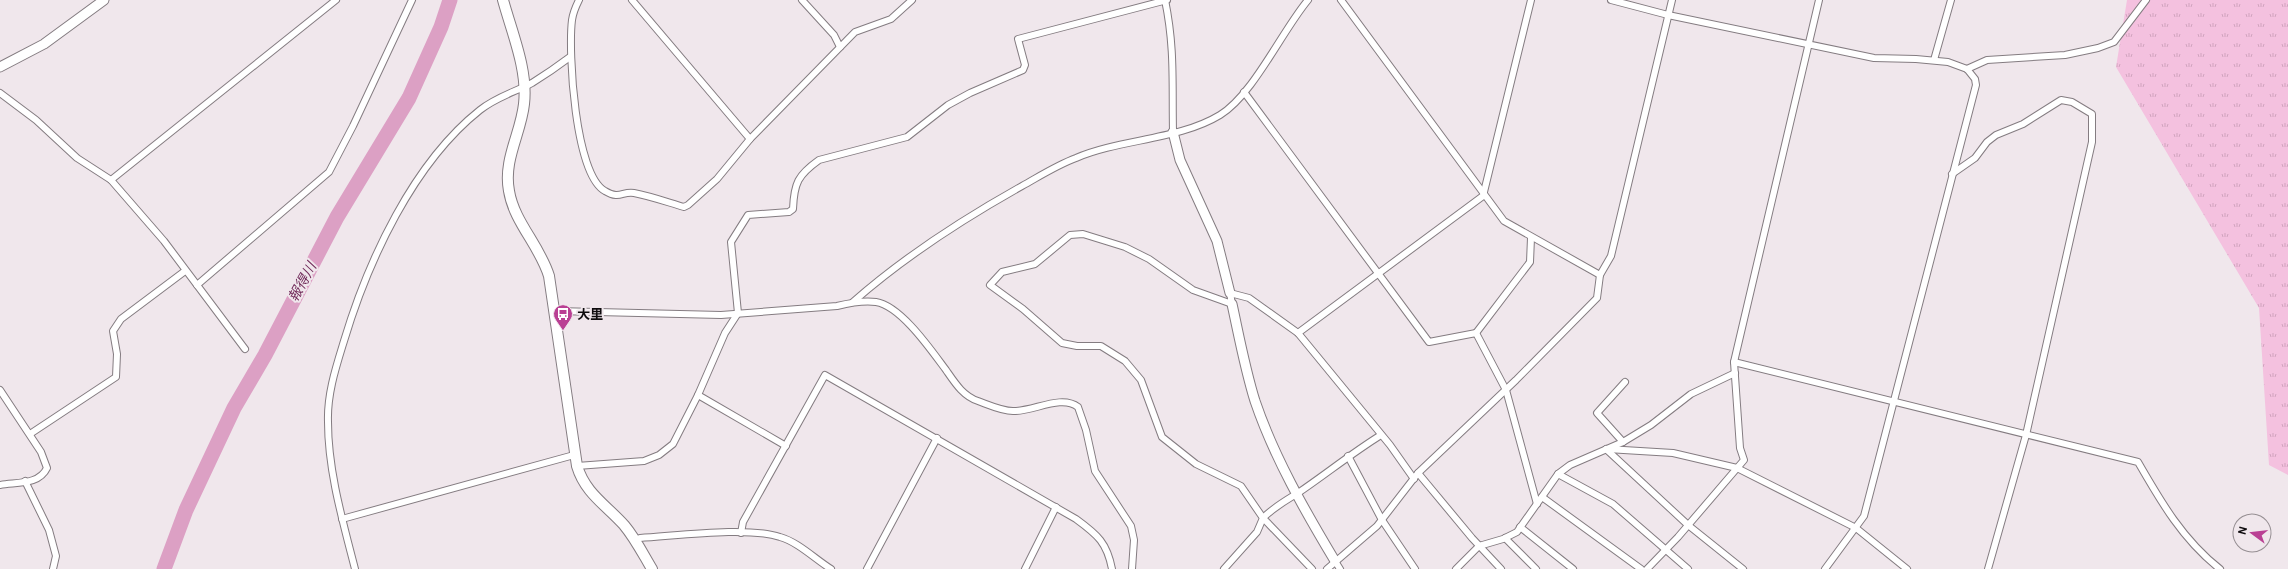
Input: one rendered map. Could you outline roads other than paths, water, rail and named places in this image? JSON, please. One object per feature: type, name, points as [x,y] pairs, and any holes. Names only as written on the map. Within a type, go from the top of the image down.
[{"type":"main road","points":[[503,0],[526,85],[524,106],[509,163],[509,191],[514,209],[545,262],[556,311],[574,455],[580,476],[591,493],[624,526],[636,541],[652,569]]},
{"type":"street","points":[[0,67],[44,44],[104,0]]},
{"type":"street","points":[[111,180],[336,0]]},
{"type":"street","points":[[197,286],[329,172],[353,126],[412,0]]},
{"type":"street","points":[[579,0],[572,18],[570,58],[579,133],[591,176],[604,191],[618,197],[632,193],[684,207],[688,206],[728,167],[750,139],[855,32],[890,19],[912,0]]},
{"type":"street","points":[[632,0],[750,139]]},
{"type":"street","points":[[802,0],[834,35],[840,47]]},
{"type":"street","points":[[577,466],[644,461],[659,455],[673,444],[698,396],[725,333],[738,313],[731,242],[748,215],[789,212],[793,209],[794,187],[797,181],[819,160],[907,137],[926,120],[953,102],[995,81],[1023,70],[1024,65],[1018,39],[1024,36],[1165,0],[1171,33],[1173,61],[1173,132],[1180,160],[1217,241],[1256,402],[1297,493],[1337,565]]},
{"type":"street","points":[[853,302],[944,234],[994,202],[1050,170],[1077,157],[1192,128],[1221,115],[1244,92],[1308,0]]},
{"type":"street","points":[[1341,0],[1484,196],[1504,221],[1531,238],[1600,276]]},
{"type":"street","points":[[1298,333],[1484,196],[1531,0]]},
{"type":"street","points":[[1611,0],[1668,15],[1710,22],[1809,46],[1874,58],[1934,60],[1948,62],[1967,69],[1975,78],[1976,85],[1864,516],[1825,569]]},
{"type":"street","points":[[1327,569],[1337,565],[1382,520],[1418,472],[1506,390],[1597,298],[1600,276],[1611,256],[1672,0]]},
{"type":"street","points":[[1647,569],[1665,551],[1744,460],[1740,448],[1734,362],[1819,0]]},
{"type":"street","points":[[1934,60],[1950,0]]},
{"type":"street","points":[[1967,69],[1987,60],[2065,55],[2098,48],[2114,42],[2146,0]]},
{"type":"street","points":[[356,569],[342,518],[329,440],[329,404],[338,360],[367,274],[393,221],[436,156],[480,110],[495,100],[526,85],[570,58]]},
{"type":"street","points":[[1244,92],[1380,273],[1429,342],[1476,333],[1530,262],[1531,238]]},
{"type":"street","points":[[0,93],[36,120],[77,158],[111,180],[164,241],[185,271],[246,349]]},
{"type":"street","points":[[1952,174],[1975,158],[1987,142],[1996,135],[2023,124],[2061,100],[2072,102],[2092,114],[2092,142],[2026,435],[1988,569]]},
{"type":"street","points":[[1232,304],[1193,290],[1149,259],[1125,247],[1083,234],[1070,235],[1035,264],[1002,272],[990,285],[1023,309],[1062,343],[1076,346],[1101,346],[1125,361],[1141,380],[1162,436],[1196,464],[1241,486],[1263,518],[1312,569]]},
{"type":"street","points":[[30,434],[116,377],[117,354],[113,331],[121,319],[185,271]]},
{"type":"street","points":[[1230,293],[1249,298],[1298,333],[1381,435],[1414,479]]},
{"type":"street","points":[[556,311],[721,315],[837,306],[853,302],[874,302],[896,311],[933,353],[959,388],[976,401],[1013,411],[1060,402],[1069,403],[1078,407],[1086,430],[1095,471],[1131,526],[1134,540],[1132,569]]},
{"type":"street","points":[[1476,333],[1506,390],[1537,504]]},
{"type":"street","points":[[1734,362],[2138,462],[2164,508],[2194,544],[2220,569]]},
{"type":"street","points":[[1457,568],[1479,546],[1505,538],[1520,527],[1558,474],[1570,465],[1623,442],[1651,425],[1690,394],[1735,373]]},
{"type":"street","points":[[741,533],[743,522],[825,375],[937,438],[1093,531],[1103,542],[1109,555],[1112,569]]},
{"type":"street","points":[[1623,442],[1597,413],[1625,382]]},
{"type":"street","points":[[0,390],[30,434],[47,468],[43,476],[36,481],[25,481],[0,485]]},
{"type":"street","points":[[698,396],[786,446]]},
{"type":"street","points":[[1224,569],[1257,532],[1263,518],[1277,505],[1297,493],[1348,456],[1381,435]]},
{"type":"street","points":[[867,569],[937,438]]},
{"type":"street","points":[[1606,449],[1673,453],[1737,468],[1856,528],[1907,569]]},
{"type":"street","points":[[1606,449],[1688,525],[1743,569]]},
{"type":"street","points":[[342,518],[574,455]]},
{"type":"street","points":[[1348,456],[1382,520],[1415,569]]},
{"type":"street","points":[[1418,472],[1479,546],[1501,569]]},
{"type":"street","points":[[1558,474],[1613,504],[1665,551],[1688,569]]},
{"type":"street","points":[[25,481],[49,530],[56,556],[53,569]]},
{"type":"street","points":[[1542,497],[1641,569]]},
{"type":"street","points":[[1025,569],[1056,508]]},
{"type":"street","points":[[1520,527],[1572,569]]},
{"type":"street","points":[[636,541],[640,538],[768,533],[782,537],[831,569]]},
{"type":"street","points":[[1505,538],[1536,569]]},
{"type":"waterway","name":"報得川","points":[[164,569],[186,510],[234,408],[265,355],[337,217],[409,98],[441,27],[450,0]]},
{"type":"place","name":"大里","points":[[563,331]]}]
